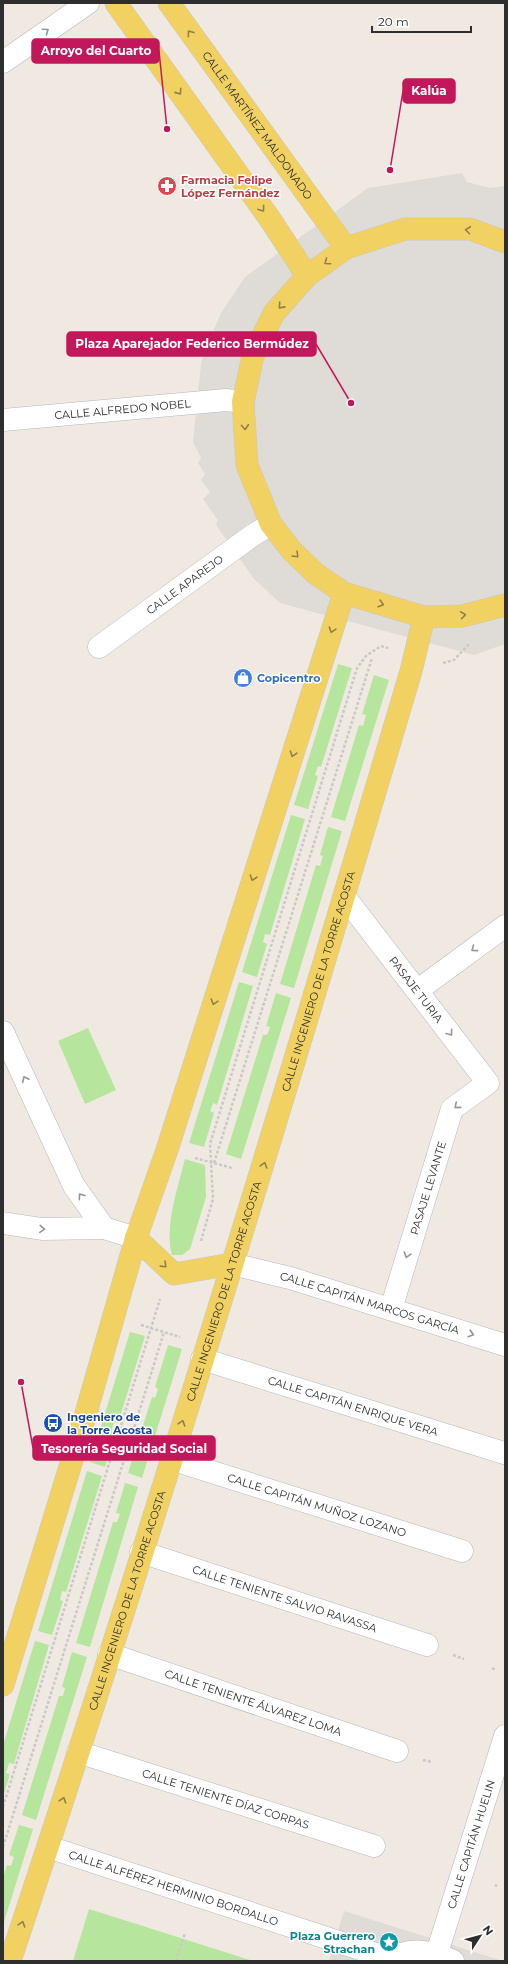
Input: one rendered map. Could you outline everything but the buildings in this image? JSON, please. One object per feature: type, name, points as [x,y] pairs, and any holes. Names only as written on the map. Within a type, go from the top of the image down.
[{"type":"main road","points":[[116,3],[272,222],[307,276]]},
{"type":"main road","name":"CALLE MARTÍNEZ MALDONADO","points":[[169,3],[346,248]]},
{"type":"main road","points":[[505,242],[470,229],[405,229],[346,248],[307,276],[274,314],[253,356],[243,402],[247,465],[271,524],[292,551],[316,574],[344,593],[424,617],[462,616],[505,605]]},
{"type":"main road","points":[[3,1684],[80,1434],[136,1238],[167,1150],[344,593]]},
{"type":"main road","name":"CALLE INGENIERO DE LA TORRE ACOSTA","points":[[10,1961],[48,1847],[232,1264],[411,671],[424,617]]},
{"type":"main road","points":[[136,1238],[174,1274],[232,1264]]},
{"type":"street","points":[[3,62],[88,3]]},
{"type":"street","name":"CALLE ALFREDO NOBEL","points":[[3,420],[226,400],[243,402]]},
{"type":"street","name":"CALLE APAREJO","points":[[99,647],[271,524]]},
{"type":"street","name":"PASAJE TURIA","points":[[344,896],[418,990],[488,1083]]},
{"type":"street","points":[[418,990],[505,926]]},
{"type":"street","points":[[3,1032],[74,1186],[104,1228]]},
{"type":"street","name":"PASAJE LEVANTE","points":[[391,1309],[452,1109],[488,1083]]},
{"type":"street","points":[[3,1223],[42,1229],[104,1228],[136,1238]]},
{"type":"street","name":"CALLE CAPITÁN MARCOS GARCÍA","points":[[232,1264],[290,1278],[505,1345]]},
{"type":"street","name":"CALLE CAPITÁN ENRIQUE VERA","points":[[202,1359],[504,1453]]},
{"type":"street","name":"CALLE CAPITÁN MUÑOZ LOZANO","points":[[171,1459],[462,1551]]},
{"type":"street","name":"CALLE TENIENTE SALVIO RAVASSA","points":[[141,1552],[427,1645]]},
{"type":"street","name":"CALLE TENIENTE ÁLVAREZ LOMA","points":[[109,1654],[397,1751]]},
{"type":"street","name":"CALLE CAPITÁN HUELIN","points":[[445,1957],[505,1736]]},
{"type":"street","name":"CALLE TENIENTE DÍAZ CORPAS","points":[[78,1752],[374,1846]]},
{"type":"street","name":"CALLE ALFÉREZ HERMINIO BORDALLO","points":[[48,1847],[389,1960]]},
{"type":"street","points":[[389,1960],[412,1951],[445,1957]]},
{"type":"path","points":[[213,1163],[372,658]]},
{"type":"path","points":[[3,1807],[162,1294],[188,1271],[196,1257],[213,1199],[213,1163],[210,1144],[358,668]]},
{"type":"path","points":[[192,1157],[237,1169]]},
{"type":"path","points":[[139,1325],[185,1339]]},
{"type":"path","points":[[3,1848],[164,1332]]},
{"type":"path","points":[[492,1668],[496,1670]]},
{"type":"path","points":[[176,1961],[185,1933]]},
{"type":"green space","points":[[338,664],[352,668],[321,767],[318,766],[315,775],[318,776],[308,809],[294,805]]},
{"type":"green space","points":[[374,675],[389,680],[345,821],[331,817],[359,725],[363,726],[366,715],[362,714]]},
{"type":"green space","points":[[291,815],[305,819],[270,935],[265,934],[263,942],[267,944],[257,977],[242,972]]},
{"type":"green space","points":[[328,827],[342,831],[294,988],[280,984],[316,865],[320,866],[323,856],[320,855]]},
{"type":"green space","points":[[239,982],[253,986],[217,1105],[213,1103],[210,1111],[214,1113],[204,1147],[189,1143]]},
{"type":"green space","points":[[276,993],[291,998],[241,1159],[226,1154],[263,1035],[267,1035],[270,1027],[266,1026]]},
{"type":"green space","points":[[88,1028],[116,1090],[85,1104],[58,1041]]},
{"type":"green space","points":[[185,1159],[205,1165],[206,1197],[190,1249],[182,1255],[172,1255],[170,1244],[171,1220]]},
{"type":"green space","points":[[130,1332],[145,1336],[118,1423],[114,1422],[111,1431],[115,1433],[105,1467],[90,1462]]},
{"type":"green space","points":[[168,1345],[182,1349],[142,1478],[128,1473],[152,1397],[155,1398],[158,1389],[155,1387]]},
{"type":"green space","points":[[87,1471],[102,1476],[66,1592],[62,1591],[60,1600],[63,1601],[52,1635],[38,1631]]},
{"type":"green space","points":[[125,1483],[138,1487],[90,1647],[76,1643],[113,1522],[117,1522],[120,1514],[116,1513]]},
{"type":"green space","points":[[35,1641],[49,1645],[14,1764],[9,1763],[6,1773],[10,1774],[3,1797],[3,1745]]},
{"type":"green space","points":[[72,1652],[87,1657],[36,1820],[22,1815],[59,1696],[63,1696],[65,1688],[62,1687]]},
{"type":"green space","points":[[19,1825],[33,1829],[3,1925],[3,1878],[7,1865],[11,1866],[14,1857],[9,1855]]},
{"type":"green space","points":[[89,1909],[253,1961],[73,1961]]},
{"type":"shaded area","points":[[462,173],[467,182],[490,188],[505,186],[505,644],[474,655],[280,603],[254,579],[216,525],[218,520],[203,499],[210,492],[201,480],[205,474],[198,463],[201,458],[193,442],[201,364],[205,350],[221,313],[245,277],[368,188]]},
{"type":"shaded area","name":"Plaza Guerrero Strachan","points":[[344,1911],[503,1961],[329,1961]]},
{"type":"place","name":"Arroyo del Cuarto","points":[[167,129]]},
{"type":"place","name":"Kalúa","points":[[390,170]]},
{"type":"place","name":"Farmacia Felipe López Fernández","points":[[167,186]]},
{"type":"place","name":"Plaza Aparejador Federico Bermúdez","points":[[351,403]]},
{"type":"place","name":"Copicentro","points":[[243,678]]},
{"type":"place","name":"Tesorería Seguridad Social","points":[[21,1382]]},
{"type":"place","name":"Ingeniero de la Torre Acosta","points":[[53,1423]]},
{"type":"place","name":"Plaza Guerrero Strachan","points":[[389,1942]]}]
